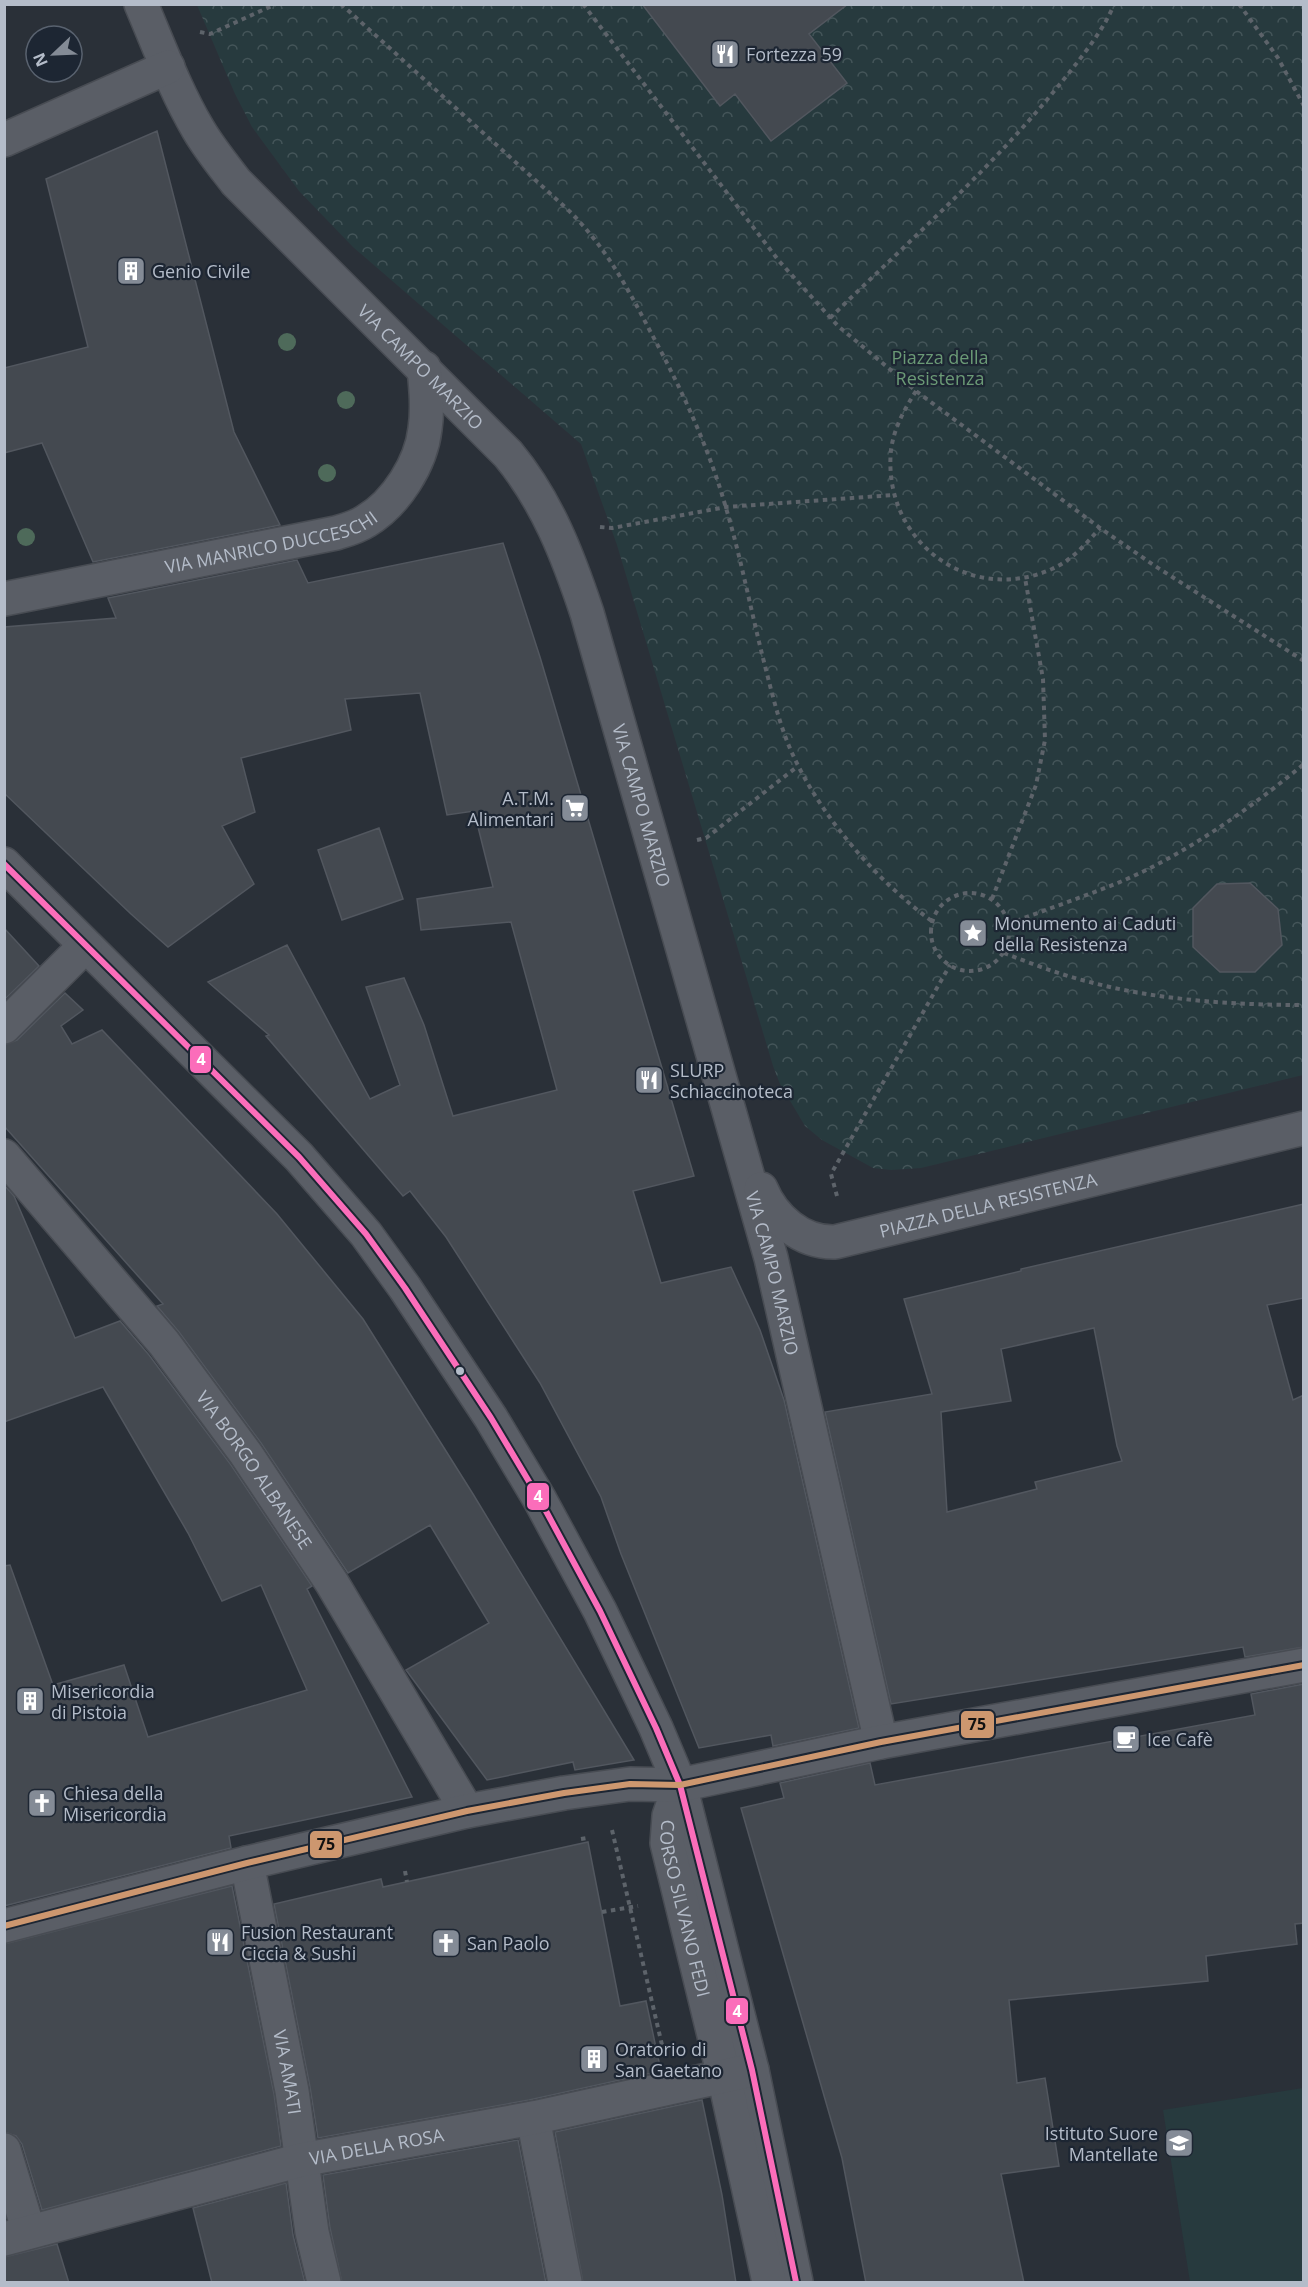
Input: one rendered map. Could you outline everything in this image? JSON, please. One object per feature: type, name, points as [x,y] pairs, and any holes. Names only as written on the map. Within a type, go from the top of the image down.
[{"type":"street","name":"VIA CAMPO MARZIO","points":[[141,4],[197,127],[236,182],[508,454],[525,474],[552,521],[587,613],[783,1305],[880,1742]]},
{"type":"street","points":[[4,140],[168,67]]},
{"type":"street","name":"VIA MANRICO DUCCESCHI","points":[[4,599],[336,534],[367,521],[393,497],[408,476],[419,453],[425,432],[427,412],[424,368]]},
{"type":"street","name":"CORSO SILVANO FEDI","points":[[4,864],[299,1158],[366,1234],[405,1288],[491,1418],[551,1520],[600,1611],[656,1728],[680,1785],[738,2073],[769,2283]]},
{"type":"street","points":[[4,1027],[85,946]]},
{"type":"street","name":"PIAZZA DELLA RESISTENZA","points":[[733,1124],[766,1202],[786,1225],[823,1243],[848,1239],[1304,1128]]},
{"type":"street","name":"VIA BORGO ALBANESE","points":[[4,1156],[164,1343],[246,1454],[332,1583],[467,1811]]},
{"type":"street","points":[[4,1926],[248,1863],[467,1811],[564,1793],[630,1784],[680,1785],[880,1742],[1304,1665]]},
{"type":"street","name":"VIA AMATI","points":[[248,1863],[292,2091],[312,2232],[324,2283]]},
{"type":"street","name":"CORSO SILVANO FEDI","points":[[738,2073],[796,2283]]},
{"type":"street","name":"VIA DELLA ROSA","points":[[17,2236],[301,2160],[533,2118],[738,2073]]},
{"type":"street","points":[[533,2118],[566,2283]]},
{"type":"street","points":[[4,2150],[17,2236]]},
{"type":"path","points":[[210,34],[276,4]]},
{"type":"path","points":[[341,4],[586,226],[607,254],[669,364],[692,416],[726,507],[774,703],[798,766],[818,800],[871,866],[910,905],[933,922]]},
{"type":"path","points":[[583,4],[779,261],[830,318],[916,392],[1100,528],[1304,661]]},
{"type":"path","points":[[830,318],[1032,119],[1079,61],[1114,4]]},
{"type":"path","points":[[1239,4],[1278,58],[1304,106]]},
{"type":"path","points":[[916,392],[894,436],[891,481],[898,509],[912,533],[932,554],[944,562],[983,578],[997,580],[1025,578],[1065,561],[1077,553],[1100,528]]},
{"type":"path","points":[[552,521],[612,528],[726,507],[894,495]]},
{"type":"path","points":[[992,900],[1036,785],[1045,740],[1043,679],[1025,578]]},
{"type":"path","points":[[1008,924],[1120,882],[1187,847],[1260,798],[1304,764]]},
{"type":"path","points":[[656,853],[706,838],[798,766]]},
{"type":"path","points":[[975,893],[992,900],[1001,908],[1008,924],[1008,942],[1004,953],[996,962],[979,970],[961,970],[940,957],[934,947],[931,934],[933,922],[941,906],[957,896],[975,893]]},
{"type":"path","points":[[1004,953],[1086,982],[1142,992],[1244,1005],[1304,1005]]},
{"type":"path","points":[[848,1239],[831,1174],[950,965]]},
{"type":"path","points":[[612,1828],[667,2089]]},
{"type":"path","points":[[581,1839],[587,1838]]},
{"type":"path","points":[[404,1868],[407,1882]]},
{"type":"path","points":[[602,1912],[646,1904]]},
{"type":"green space","name":"Piazza della Resistenza","points":[[197,5],[1303,5],[1303,1075],[921,1168],[891,1170],[873,1168],[822,1140],[805,1126],[780,1084],[773,1066],[617,545],[581,444],[353,247],[299,191],[252,127],[235,94]]},
{"type":"green space","points":[[1303,2088],[1303,2282],[1190,2282],[1163,2110]]},
{"type":"building","points":[[642,4],[848,4],[809,34],[847,83],[771,141],[735,94],[720,106]]},
{"type":"building","name":"Genio Civile","points":[[157,131],[234,432],[280,525],[93,562],[42,443],[4,453],[4,368],[88,347],[46,179]]},
{"type":"building","points":[[503,543],[540,657],[694,1176],[633,1191],[661,1283],[731,1267],[760,1330],[784,1400],[859,1728],[773,1746],[771,1735],[699,1748],[621,1554],[601,1497],[540,1383],[446,1237],[410,1191],[403,1196],[266,1036],[269,1035],[208,982],[287,945],[370,1099],[400,1085],[366,987],[404,978],[424,1025],[453,1116],[557,1090],[511,922],[421,930],[417,899],[493,887],[474,811],[447,815],[420,693],[345,699],[351,730],[241,758],[255,812],[222,826],[254,884],[168,947],[4,793],[4,627],[116,618],[108,598],[297,560],[308,583]]},
{"type":"building","points":[[379,828],[403,899],[342,920],[318,850]]},
{"type":"building","points":[[1250,883],[1278,909],[1282,945],[1255,972],[1220,972],[1193,947],[1193,908],[1217,884]]},
{"type":"building","points":[[4,928],[39,966],[4,1000]]},
{"type":"building","points":[[65,993],[83,1010],[61,1026],[72,1044],[102,1030],[277,1214],[363,1319],[473,1494],[634,1760],[575,1770],[573,1762],[487,1780],[406,1670],[489,1623],[430,1525],[348,1573],[261,1443],[179,1332],[157,1306],[163,1304],[4,1126],[4,1045],[17,1040]]},
{"type":"building","points":[[4,1185],[14,1196],[75,1338],[120,1321],[149,1355],[231,1465],[312,1586],[307,1589],[412,1797],[229,1836],[231,1848],[4,1906],[4,1566],[10,1565],[53,1685],[124,1665],[148,1737],[307,1690],[261,1585],[222,1601],[188,1533],[103,1387],[4,1422]]},
{"type":"building","points":[[1304,1204],[1304,1298],[1267,1305],[1293,1400],[1304,1395],[1304,1647],[1245,1657],[1243,1647],[891,1704],[825,1412],[932,1394],[904,1299],[1021,1271],[1021,1269]],"holes":[[[1094,1328],[1117,1446],[1122,1461],[1035,1482],[1037,1489],[947,1512],[941,1412],[1011,1401],[1001,1349]]]},
{"type":"building","points":[[1304,1684],[1304,1923],[1295,1924],[1297,1944],[1206,1956],[1208,1981],[1009,2000],[1017,2083],[1045,2078],[1059,2166],[1001,2174],[1024,2283],[866,2283],[842,2158],[741,1808],[784,1798],[780,1783],[870,1763],[875,1785],[1255,1715],[1251,1694]]},
{"type":"building","points":[[588,1842],[620,2006],[646,2001],[661,2071],[529,2100],[318,2138],[274,1904],[381,1879],[383,1887]]},
{"type":"building","points":[[232,1886],[274,2094],[281,2146],[42,2210],[22,2144],[16,2136],[4,2132],[4,1944]]},
{"type":"building","points":[[702,2100],[722,2195],[736,2283],[583,2283],[555,2132]]},
{"type":"building","points":[[518,2140],[546,2283],[342,2283],[330,2228],[323,2175]]},
{"type":"building","points":[[286,2183],[293,2235],[305,2283],[212,2283],[193,2208]]},
{"type":"building","points":[[57,2244],[69,2283],[4,2283],[4,2257]]},
{"type":"transit line","name":"4","points":[[4,864],[299,1157],[366,1234],[405,1288],[491,1418],[540,1500],[600,1611],[656,1728],[680,1785],[752,2070],[796,2282]]},
{"type":"transit line","name":"75","points":[[4,1926],[247,1863],[467,1811],[564,1793],[630,1784],[680,1785],[881,1742],[1304,1665]]},
{"type":"place","name":"Fortezza 59","points":[[725,54]]},
{"type":"place","name":"Genio Civile","points":[[131,271]]},
{"type":"place","name":"A.T.M. Alimentari","points":[[575,808]]},
{"type":"place","name":"Monumento ai Caduti della Resistenza","points":[[973,933]]},
{"type":"place","name":"SLURP Schiaccinoteca","points":[[649,1080]]},
{"type":"place","name":"Misericordia di Pistoia","points":[[30,1701]]},
{"type":"place","name":"Ice Cafè","points":[[1126,1739]]},
{"type":"place","name":"Chiesa della Misericordia","points":[[42,1803]]},
{"type":"place","name":"Fusion Restaurant Ciccia & Sushi","points":[[220,1942]]},
{"type":"place","name":"San Paolo","points":[[446,1943]]},
{"type":"place","name":"Oratorio di San Gaetano","points":[[594,2059]]},
{"type":"place","name":"Istituto Suore Mantellate","points":[[1179,2143]]}]
